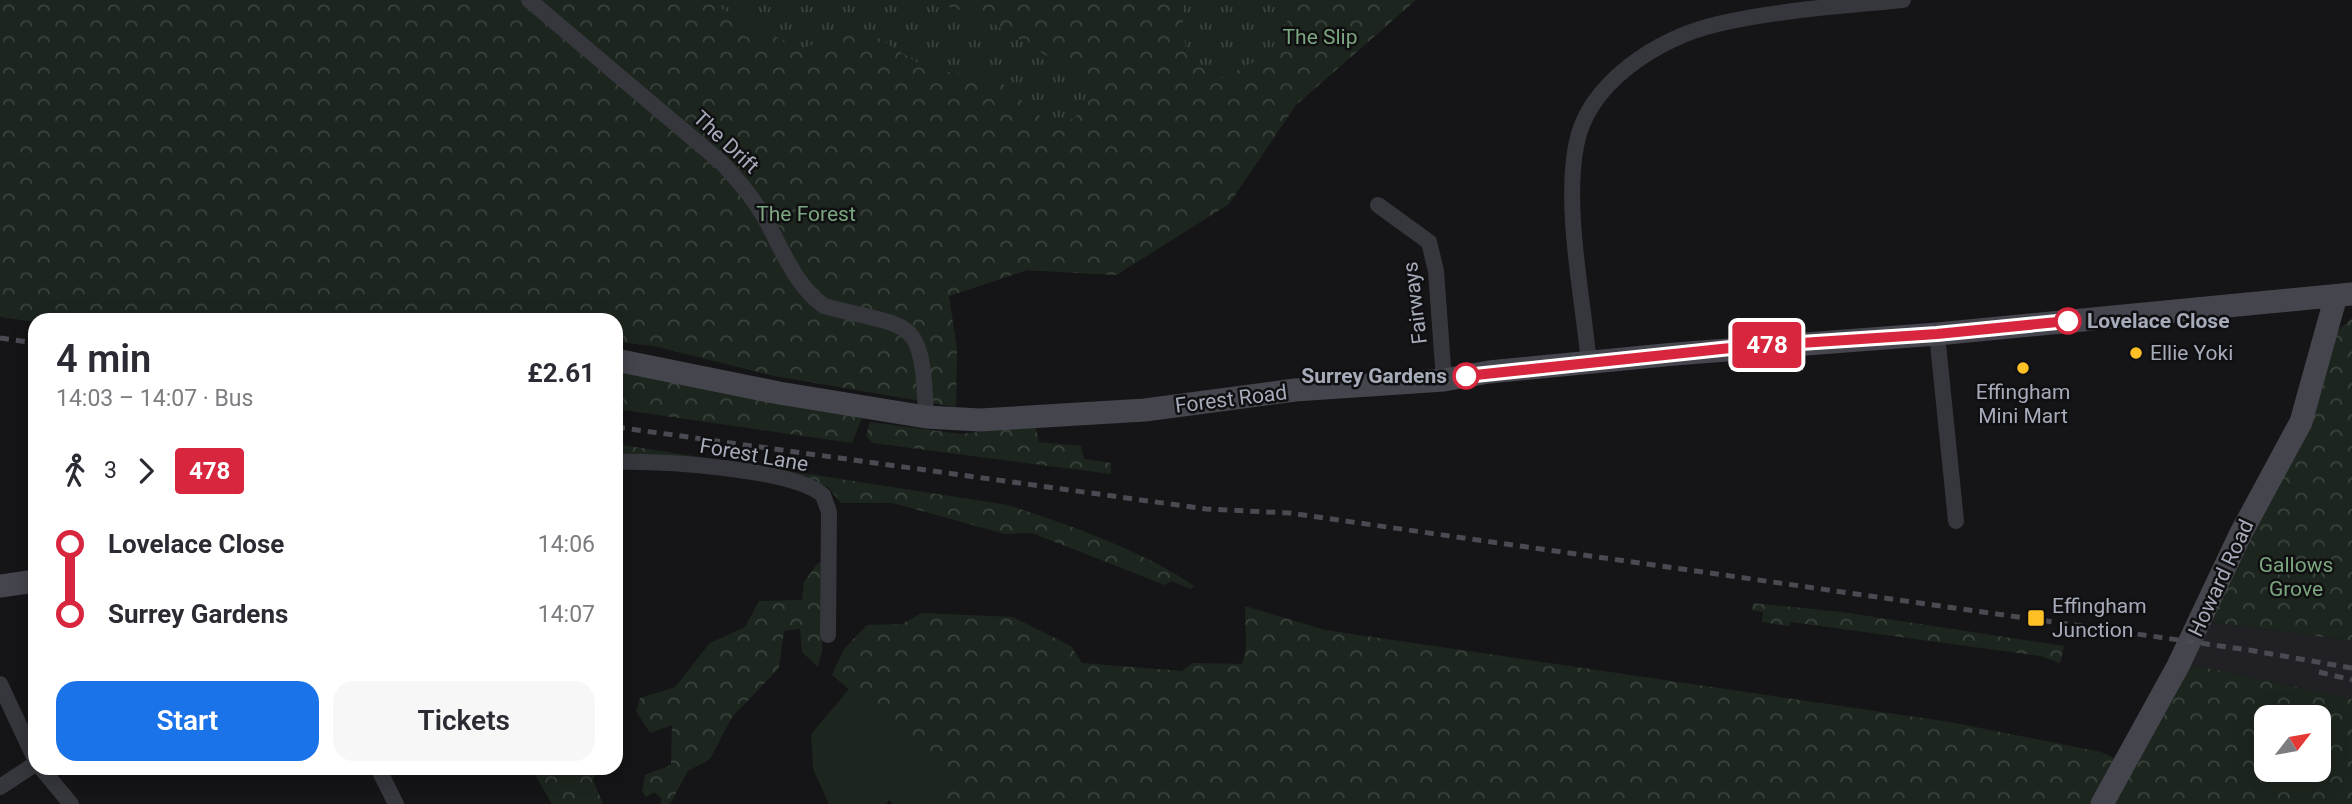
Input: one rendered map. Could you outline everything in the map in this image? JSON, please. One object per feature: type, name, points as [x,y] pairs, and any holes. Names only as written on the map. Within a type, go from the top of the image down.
[{"type":"street","name":"The Drift","points":[[528,0],[722,163],[745,187],[806,291],[814,299],[824,306],[898,323],[913,336],[921,352],[924,370],[926,417]]},
{"type":"street","points":[[1590,364],[1572,177],[1581,127],[1598,96],[1635,63],[1660,47],[1717,24],[1903,0]]},
{"type":"street","name":"Fairways","points":[[1378,205],[1429,242],[1436,271],[1444,380]]},
{"type":"street","name":"Forest Road","points":[[624,361],[779,393],[926,417],[980,420],[1145,410],[1295,390],[1444,380],[1489,372],[1761,345],[1937,334],[2344,295]]},
{"type":"street","name":"Howard Road","points":[[2102,804],[2178,666],[2241,533],[2301,422],[2321,344],[2344,295]]},
{"type":"street","points":[[2305,298],[2321,344]]},
{"type":"street","points":[[1937,334],[1956,521]]},
{"type":"street","name":"Forest Lane","points":[[623,462],[701,466],[801,482],[823,495],[829,512],[828,635]]},
{"type":"street","points":[[0,586],[28,582]]},
{"type":"street","points":[[0,684],[28,746]]},
{"type":"street","points":[[0,787],[28,767]]},
{"type":"street","points":[[47,775],[71,804]]},
{"type":"street","points":[[382,775],[396,804]]},
{"type":"shaded area","points":[[2211,622],[2352,641],[2352,699],[2189,664]]},
{"type":"green space","name":"The Forest","points":[[0,0],[704,0],[800,49],[861,27],[929,70],[995,77],[1056,130],[1086,109],[1088,81],[981,16],[942,5],[937,0],[1181,0],[1186,55],[1222,78],[1269,54],[1299,0],[1416,0],[1296,105],[1229,204],[1116,275],[1027,270],[949,296],[957,349],[956,407],[774,376],[654,346],[623,343],[623,313],[28,313],[28,321],[0,317]]},
{"type":"green space","points":[[542,0],[1299,0],[1269,54],[1229,204],[1116,275],[1027,270],[949,296]]},
{"type":"green space","name":"Gallows Grove","points":[[2352,318],[2352,641],[2211,622],[2323,385],[2336,332]]},
{"type":"green space","points":[[623,367],[862,418],[852,443],[623,410]]},
{"type":"green space","points":[[870,422],[961,434],[1035,425],[1039,442],[1081,446],[1084,459],[1111,463],[1111,474],[873,443],[866,436]]},
{"type":"green space","points":[[623,445],[1008,505],[1128,550],[1194,586],[1191,589],[1171,581],[1165,585],[1032,533],[1005,534],[893,503],[841,503],[828,487],[793,475],[623,457]]},
{"type":"green space","points":[[825,562],[822,651],[818,667],[802,652],[800,629],[784,631],[779,668],[732,717],[710,759],[688,771],[670,804],[660,804],[662,798],[654,792],[646,797],[642,791],[645,775],[671,765],[672,725],[650,733],[636,711],[640,698],[675,687],[710,643],[745,627],[759,601],[802,600],[804,582],[818,563]]},
{"type":"green space","points":[[1753,603],[1842,612],[2064,646],[2060,663],[2040,656],[1791,622],[1789,626],[1762,622],[1763,612],[1752,610]]},
{"type":"green space","points":[[1245,606],[1325,630],[1950,722],[2101,752],[2116,759],[2189,664],[2352,699],[2352,804],[932,804],[954,777],[832,675],[844,649],[867,625],[902,624],[922,613],[1013,617],[1071,646],[1082,663],[1182,671],[1192,663],[1242,664],[1246,649]]},
{"type":"green space","points":[[850,688],[955,777],[932,804],[893,804],[889,800],[886,804],[829,804],[813,769],[811,734]]},
{"type":"green space","points":[[535,775],[596,775],[593,780],[603,804],[552,804]]},
{"type":"railway","points":[[0,338],[28,342]]},
{"type":"railway","points":[[623,428],[1206,509],[1289,513],[2249,650],[2352,668]]},
{"type":"railway","points":[[2319,672],[2352,680]]},
{"type":"bus line","name":"478","points":[[1466,376],[1740,347],[1937,334],[2068,321]]},
{"type":"place","name":"Lovelace Close","points":[[2068,321]]},
{"type":"place","name":"Ellie Yoki","points":[[2136,353]]},
{"type":"place","name":"Effingham Mini Mart","points":[[2023,368]]},
{"type":"place","name":"Surrey Gardens","points":[[1466,376]]},
{"type":"place","name":"Effingham Junction","points":[[2036,618]]},
{"type":"park label","name":"The Slip","points":[[1320,37]]}]
